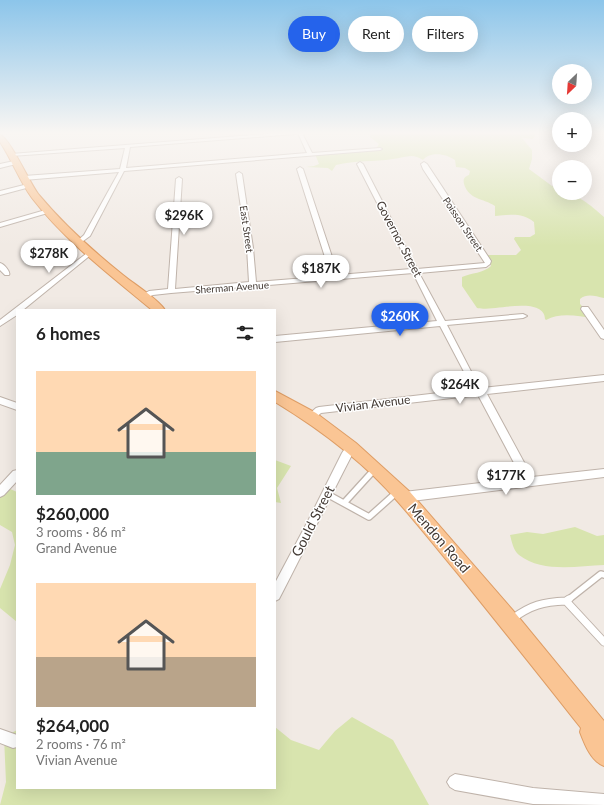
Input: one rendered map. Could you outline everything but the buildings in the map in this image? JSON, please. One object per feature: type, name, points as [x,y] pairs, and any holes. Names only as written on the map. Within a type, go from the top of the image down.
[{"type":"main road","points":[[19,171],[26,182],[49,211],[79,242],[158,309]]},
{"type":"main road","name":"Mendon Road","points":[[276,397],[311,417],[351,447],[401,494],[509,621],[604,739]]},
{"type":"main road","name":"Mendon Road","points":[[577,707],[604,755]]},
{"type":"street","points":[[0,193],[26,182],[118,171]]},
{"type":"street","points":[[79,242],[87,236],[123,171]]},
{"type":"street","points":[[301,171],[335,278]]},
{"type":"street","name":"Governor Street","points":[[363,171],[473,383],[480,391],[529,482]]},
{"type":"street","name":"Poisson Street","points":[[427,171],[488,263]]},
{"type":"street","name":"East Street","points":[[239,174],[250,248],[253,285]]},
{"type":"street","points":[[171,291],[179,179]]},
{"type":"street","points":[[0,225],[49,211]]},
{"type":"street","points":[[19,309],[91,252]]},
{"type":"street","name":"Sherman Avenue","points":[[143,297],[152,293],[171,291],[416,272],[480,266],[488,263]]},
{"type":"street","points":[[0,265],[7,274]]},
{"type":"street","points":[[585,309],[604,336]]},
{"type":"street","points":[[0,324],[16,312]]},
{"type":"street","points":[[276,339],[523,316]]},
{"type":"street","name":"Vivian Avenue","points":[[311,417],[319,410],[604,378]]},
{"type":"street","points":[[0,400],[16,407]]},
{"type":"street","name":"Gould Street","points":[[276,593],[345,456],[351,447]]},
{"type":"street","points":[[401,494],[415,494],[604,473]]},
{"type":"street","points":[[0,492],[16,475]]},
{"type":"street","points":[[455,782],[533,796],[604,802]]},
{"type":"lane","points":[[344,503],[375,468]]},
{"type":"lane","points":[[327,494],[369,517],[401,494]]},
{"type":"lane","points":[[509,621],[528,607],[541,602],[566,601],[601,574],[604,575]]},
{"type":"lane","points":[[566,601],[604,642]]},
{"type":"green space","points":[[469,171],[531,171],[552,186],[552,200],[583,200],[604,217],[604,298],[585,296],[580,299],[580,304],[593,318],[563,315],[546,320],[542,312],[536,308],[527,306],[484,309],[477,308],[462,286],[462,277],[481,272],[491,266],[487,255],[516,255],[521,250],[514,239],[515,237],[530,237],[535,234],[534,222],[520,215],[495,216],[495,206],[469,193],[464,184],[464,179],[469,175]]},
{"type":"green space","points":[[276,460],[291,466],[277,488],[281,503],[276,502]]},
{"type":"green space","points":[[8,488],[16,492],[16,621],[0,608],[0,589],[10,565],[15,545],[12,532],[0,525],[0,493]]},
{"type":"green space","points":[[575,527],[597,536],[604,535],[604,565],[560,567],[528,561],[515,551],[510,535],[527,532],[543,534]]},
{"type":"green space","points":[[352,717],[393,740],[429,805],[0,805],[6,782],[4,737],[16,731],[16,789],[276,789],[276,728],[291,740],[319,750],[335,731]]}]
